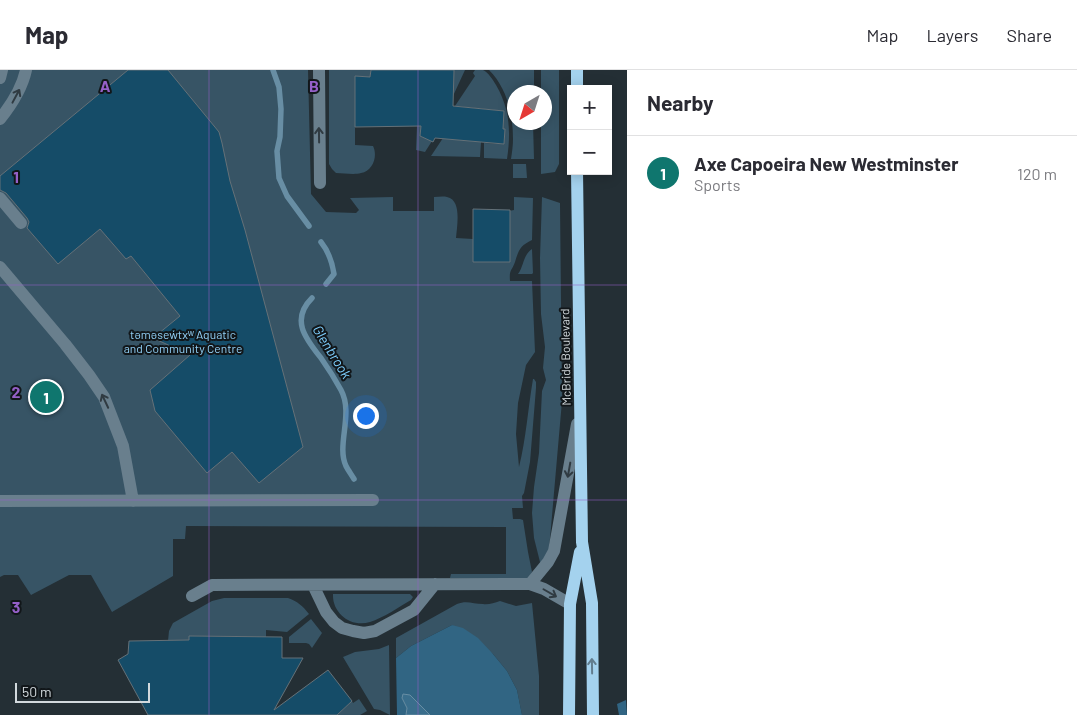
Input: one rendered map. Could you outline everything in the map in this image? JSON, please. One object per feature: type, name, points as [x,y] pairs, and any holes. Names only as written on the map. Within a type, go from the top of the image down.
[{"type":"main road","points":[[577,70],[577,85]]},
{"type":"main road","name":"McBride Boulevard","points":[[577,175],[582,542],[592,603],[593,715]]},
{"type":"main road","name":"McBride Boulevard","points":[[569,715],[570,604],[582,542]]},
{"type":"lane","points":[[0,78],[2,70]]},
{"type":"lane","points":[[0,119],[13,102],[23,84],[26,70]]},
{"type":"lane","points":[[319,70],[320,184]]},
{"type":"lane","points":[[0,198],[21,223]]},
{"type":"lane","points":[[0,267],[90,375],[104,397],[123,446],[133,501]]},
{"type":"lane","points":[[530,584],[548,562],[554,551],[581,405]]},
{"type":"lane","points":[[0,501],[373,500]]},
{"type":"lane","points":[[313,585],[326,612],[334,622],[342,628],[364,633],[375,631],[414,610],[435,584]]},
{"type":"lane","points":[[192,596],[212,585],[530,584],[544,589],[570,604]]},
{"type":"green space","name":"təməsew̓txʷ Aquatic and Community Centre","points":[[0,70],[308,70],[311,194],[326,212],[356,213],[359,210],[350,198],[393,197],[393,211],[434,211],[434,197],[445,197],[452,199],[457,208],[456,238],[473,239],[509,211],[514,210],[514,197],[533,198],[532,240],[522,246],[510,272],[510,281],[532,281],[535,352],[526,365],[518,403],[516,434],[519,467],[534,379],[536,388],[530,462],[522,496],[523,508],[512,508],[513,519],[523,520],[532,572],[528,579],[450,578],[451,574],[506,574],[506,527],[186,526],[185,539],[173,539],[173,576],[112,612],[91,575],[69,575],[31,595],[18,575],[4,575],[0,577]]},
{"type":"green space","points":[[329,70],[371,70],[370,77],[355,77],[355,145],[373,146],[375,154],[371,166],[365,172],[355,174],[336,173],[329,164]]},
{"type":"green space","points":[[454,70],[465,70],[453,96]]},
{"type":"green space","points":[[475,70],[483,70],[489,74],[501,94],[507,112],[507,130],[509,130],[507,159],[484,158],[484,143],[504,144],[504,111],[455,106],[475,76],[473,73]]},
{"type":"green space","points":[[489,70],[534,70],[534,85],[507,85],[507,99]]},
{"type":"green space","points":[[541,70],[559,70],[559,164],[555,172],[541,174],[541,130],[552,130],[552,85],[541,85]]},
{"type":"green space","points":[[417,126],[421,126],[420,136],[432,141],[425,152],[416,150]]},
{"type":"green space","points":[[513,130],[533,130],[534,159],[511,159]]},
{"type":"green space","points":[[443,138],[481,142],[480,157],[431,156]]},
{"type":"green space","points":[[513,164],[526,164],[527,178],[513,178]]},
{"type":"green space","points":[[542,197],[560,203],[562,401],[549,550],[541,566],[534,538],[532,513],[539,453],[542,391],[546,380],[543,368],[545,347],[541,314]]},
{"type":"green space","points":[[532,249],[533,273],[518,274],[527,254]]},
{"type":"green space","points":[[333,594],[410,594],[413,597],[386,615],[370,622],[356,623],[339,613]]},
{"type":"green space","points":[[224,598],[288,598],[300,604],[309,614],[287,632],[266,630],[266,637],[189,636],[189,659],[168,641],[169,631],[173,623],[212,601]]},
{"type":"green space","points":[[500,601],[516,606],[532,603],[539,676],[539,715],[522,715],[517,690],[507,671],[493,654],[452,625],[411,646],[396,658],[396,638],[457,604],[467,602],[487,604]]},
{"type":"green space","points":[[311,619],[322,633],[312,648],[306,643],[289,643],[289,637]]},
{"type":"green space","points":[[389,645],[390,715],[374,709],[343,657],[355,652],[379,649]]},
{"type":"green space","points":[[359,699],[367,711],[360,715],[337,715],[352,701],[353,703]]},
{"type":"shaded area","points":[[452,625],[463,628],[478,638],[507,671],[517,690],[522,715],[430,715],[410,695],[402,698],[407,708],[406,715],[397,715],[396,658],[411,646]]},
{"type":"shaded area","points":[[403,694],[410,695],[430,715],[406,715],[407,708],[402,698]]},
{"type":"shaded area","points":[[626,700],[627,715],[619,715],[617,704]]},
{"type":"building","name":"təməsew̓txʷ Aquatic and Community Centre","points":[[128,70],[168,70],[219,132],[230,181],[303,447],[259,483],[232,452],[207,473],[155,411],[150,390],[190,355],[153,338],[180,316],[131,256],[126,259],[100,229],[58,264],[27,228],[29,222],[27,218],[6,193],[0,190],[0,176]]},
{"type":"building","points":[[371,70],[454,70],[453,106],[504,111],[504,144],[435,138],[433,142],[420,136],[421,126],[355,127],[355,76],[370,77]]},
{"type":"building","points":[[473,209],[510,210],[510,262],[473,262]]},
{"type":"building","points":[[189,636],[282,637],[282,658],[303,658],[274,710],[328,670],[352,701],[337,715],[148,715],[118,660],[128,654],[129,641],[189,640]]},
{"type":"waterway","name":"Glenbrook","points":[[273,70],[279,87],[281,109],[280,137],[277,151],[279,178],[287,196],[309,226]]},
{"type":"waterway","name":"Glenbrook","points":[[321,242],[330,257],[334,274],[326,284]]},
{"type":"waterway","name":"Glenbrook","points":[[312,298],[305,306],[301,322],[310,344],[324,362],[345,399],[346,419],[343,458],[354,479]]},
{"type":"place","name":"Axe Capoeira New Westminster","points":[[46,397]]}]
